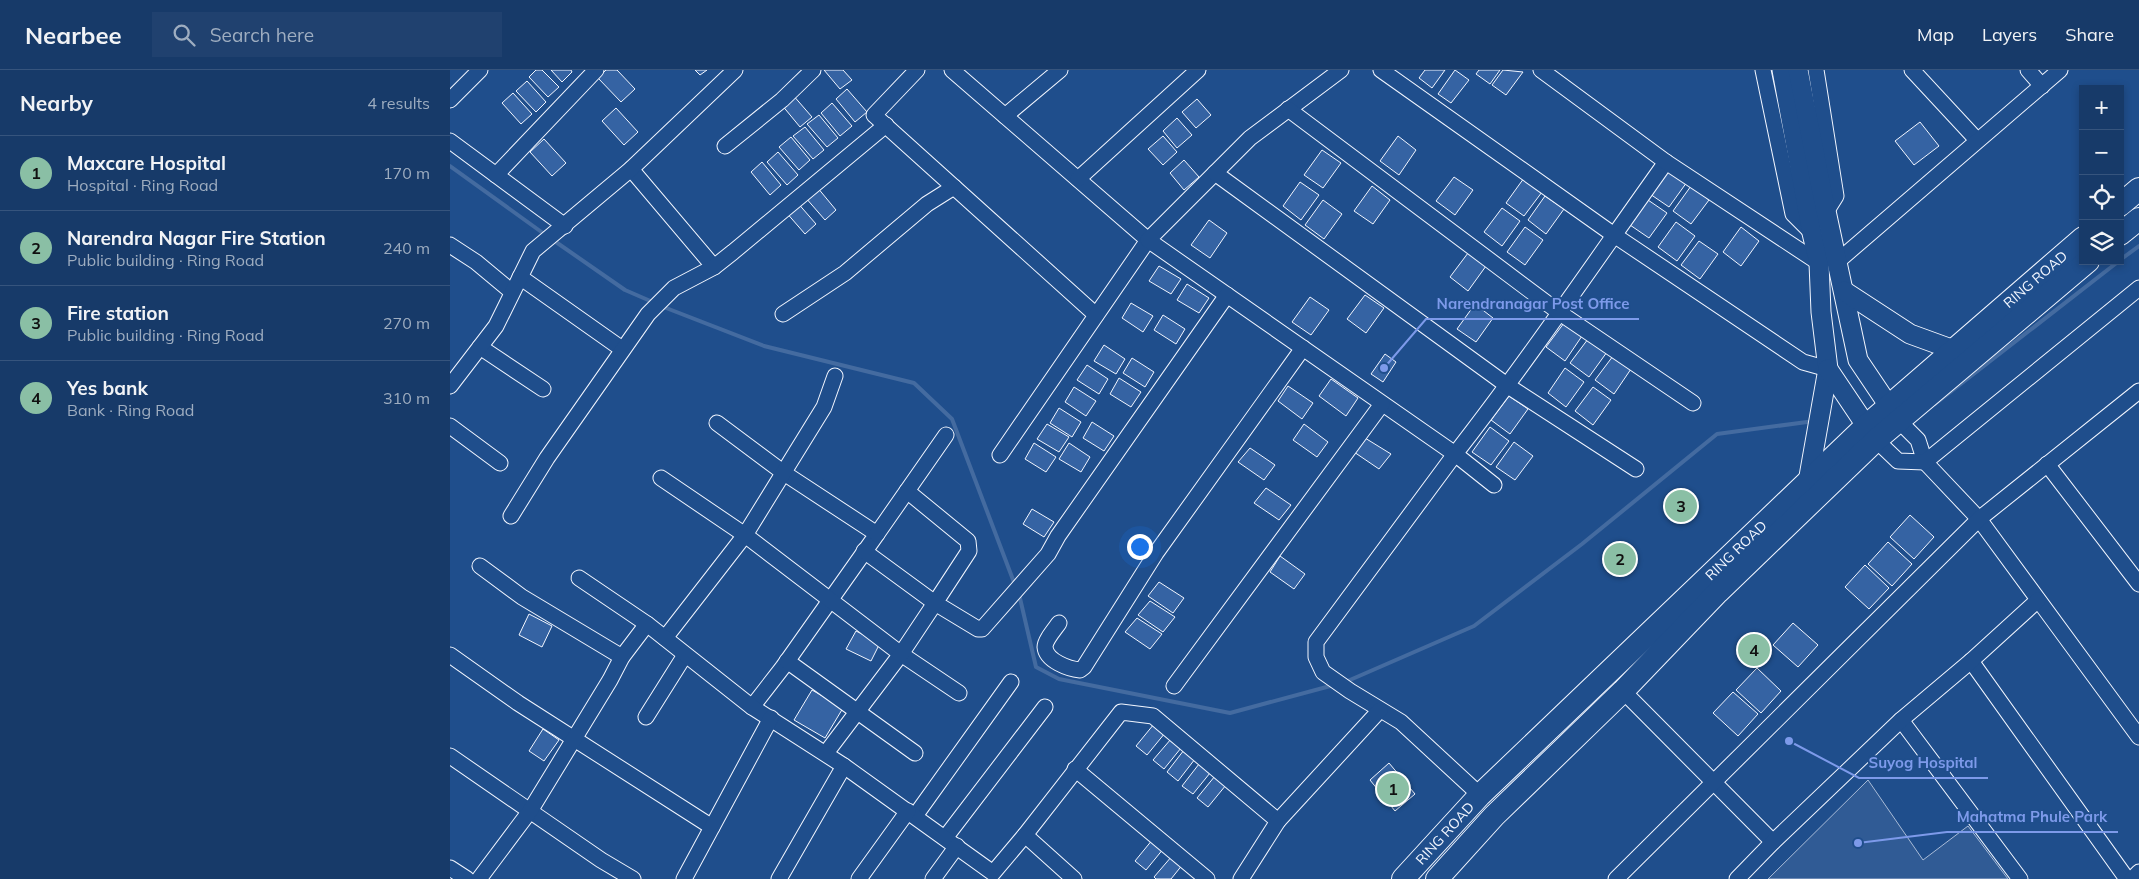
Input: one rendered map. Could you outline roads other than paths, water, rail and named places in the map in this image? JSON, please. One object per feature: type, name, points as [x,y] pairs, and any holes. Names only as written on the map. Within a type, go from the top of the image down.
[{"type":"highway","points":[[2124,201],[2139,188]]},
{"type":"highway","points":[[2124,231],[2139,219]]},
{"type":"highway","name":"RING ROAD","points":[[1893,414],[1954,350],[2079,241]]},
{"type":"highway","name":"RING ROAD","points":[[1403,879],[1480,795],[1808,482],[2083,265]]},
{"type":"highway","name":"RING ROAD","points":[[1437,879],[1494,816],[1623,690],[1871,433]]},
{"type":"main road","points":[[1782,70],[1819,206],[1838,261],[1858,360],[1893,414]]},
{"type":"main road","points":[[1798,70],[1819,206],[1812,233],[1819,263],[1828,369],[1808,482]]},
{"type":"main road","points":[[1844,291],[1910,334],[1954,350]]},
{"type":"main road","points":[[1828,369],[1871,433]]},
{"type":"street","points":[[496,175],[596,70]]},
{"type":"street","points":[[453,376],[480,347],[496,326],[533,251],[563,228],[631,168],[735,70]]},
{"type":"street","points":[[724,146],[782,100],[813,70]]},
{"type":"street","points":[[918,70],[874,115],[1096,315]]},
{"type":"street","points":[[952,70],[1148,240],[1455,454],[1494,485]]},
{"type":"street","points":[[1005,116],[1060,70]]},
{"type":"street","points":[[1078,179],[1198,70]]},
{"type":"street","points":[[1000,455],[1148,240],[1250,138],[1341,70]]},
{"type":"street","points":[[1380,70],[1614,235],[1803,362],[1828,369]]},
{"type":"street","points":[[1541,70],[1666,162],[1819,263]]},
{"type":"street","points":[[1763,70],[1793,214],[1812,233]]},
{"type":"street","points":[[1816,70],[1836,196],[1819,206]]},
{"type":"street","points":[[1912,70],[1977,140]]},
{"type":"street","points":[[2028,70],[2042,86]]},
{"type":"street","points":[[1838,261],[2060,70]]},
{"type":"street","points":[[450,100],[474,72]]},
{"type":"street","points":[[1288,109],[1560,314],[1694,403]]},
{"type":"street","points":[[511,516],[547,458],[648,314],[674,288],[714,267],[886,125]]},
{"type":"street","points":[[450,141],[563,228]]},
{"type":"street","points":[[1480,795],[1401,722],[1323,672],[1316,656],[1316,642],[1455,454],[1508,386],[1666,162]]},
{"type":"street","points":[[631,168],[714,267]]},
{"type":"street","points":[[1215,173],[1508,386],[1636,469]]},
{"type":"street","points":[[783,314],[845,274],[927,204],[954,187]]},
{"type":"street","points":[[450,244],[476,262],[512,292]]},
{"type":"street","points":[[520,277],[622,349]]},
{"type":"street","points":[[1871,433],[1898,461],[1925,462],[2139,288]]},
{"type":"street","points":[[864,552],[935,603],[978,629],[982,629],[1048,554],[1058,536],[1227,295]]},
{"type":"street","points":[[480,347],[543,389]]},
{"type":"street","points":[[1059,623],[1046,644],[1046,651],[1062,665],[1080,670],[1084,667],[1156,553],[1303,348]]},
{"type":"street","points":[[665,638],[745,535],[824,407],[835,376]]},
{"type":"street","points":[[1616,879],[1979,519],[2139,391]]},
{"type":"street","points":[[1174,686],[1382,404]]},
{"type":"street","points":[[1893,414],[1918,440],[1925,462],[1979,519],[2139,738]]},
{"type":"street","points":[[717,423],[784,473],[877,534]]},
{"type":"street","points":[[450,426],[500,463]]},
{"type":"street","points":[[752,707],[787,661],[946,434]]},
{"type":"street","points":[[2047,464],[2139,584]]},
{"type":"street","points":[[662,478],[745,535],[901,654],[959,693]]},
{"type":"street","points":[[826,754],[901,654],[969,551],[968,541],[907,491]]},
{"type":"street","points":[[480,566],[522,597],[622,657]]},
{"type":"street","points":[[578,578],[647,624],[752,707],[844,766],[993,873],[1121,712],[1153,716],[1278,821]]},
{"type":"street","points":[[1737,879],[1773,842],[1901,720],[1971,662],[2038,600]]},
{"type":"street","points":[[479,879],[530,811],[622,657],[647,624]]},
{"type":"street","points":[[450,655],[574,740],[712,827]]},
{"type":"street","points":[[646,717],[685,655]]},
{"type":"street","points":[[787,661],[916,753]]},
{"type":"street","points":[[1971,662],[2127,879]]},
{"type":"street","points":[[859,879],[912,814],[1011,682]]},
{"type":"street","points":[[1623,690],[1773,842]]},
{"type":"street","points":[[933,879],[951,842],[1045,707]]},
{"type":"street","points":[[1241,879],[1278,821],[1380,710]]},
{"type":"street","points":[[684,879],[771,718]]},
{"type":"street","points":[[1901,720],[2020,879]]},
{"type":"street","points":[[450,756],[601,860],[633,879]]},
{"type":"street","points":[[779,879],[844,766]]},
{"type":"street","points":[[1075,769],[1207,879]]},
{"type":"street","points":[[1024,835],[1074,879]]},
{"type":"street","points":[[450,868],[467,879]]},
{"type":"street","points":[[2132,879],[2139,872]]},
{"type":"waterway","points":[[450,166],[547,236]]},
{"type":"waterway","points":[[553,240],[625,290],[655,303]]},
{"type":"waterway","points":[[2124,257],[2139,246]]},
{"type":"waterway","points":[[1935,404],[2114,265]]},
{"type":"waterway","points":[[661,306],[764,346],[914,383],[952,419],[1015,585]]},
{"type":"waterway","points":[[1343,683],[1474,626],[1582,544],[1717,434],[1807,422]]},
{"type":"waterway","points":[[1019,594],[1036,667],[1059,679],[1230,713],[1334,685]]},
{"type":"place","name":"Narendranagar Post Office","points":[[1384,368]]},
{"type":"place","name":"Fire station","points":[[1681,506]]},
{"type":"place","name":"Narendra Nagar Fire Station","points":[[1620,559]]},
{"type":"place","name":"Yes bank","points":[[1754,650]]},
{"type":"place","name":"Suyog Hospital","points":[[1789,741]]},
{"type":"place","name":"Maxcare Hospital","points":[[1393,789]]},
{"type":"place","name":"Mahatma Phule Park","points":[[1858,843]]}]
